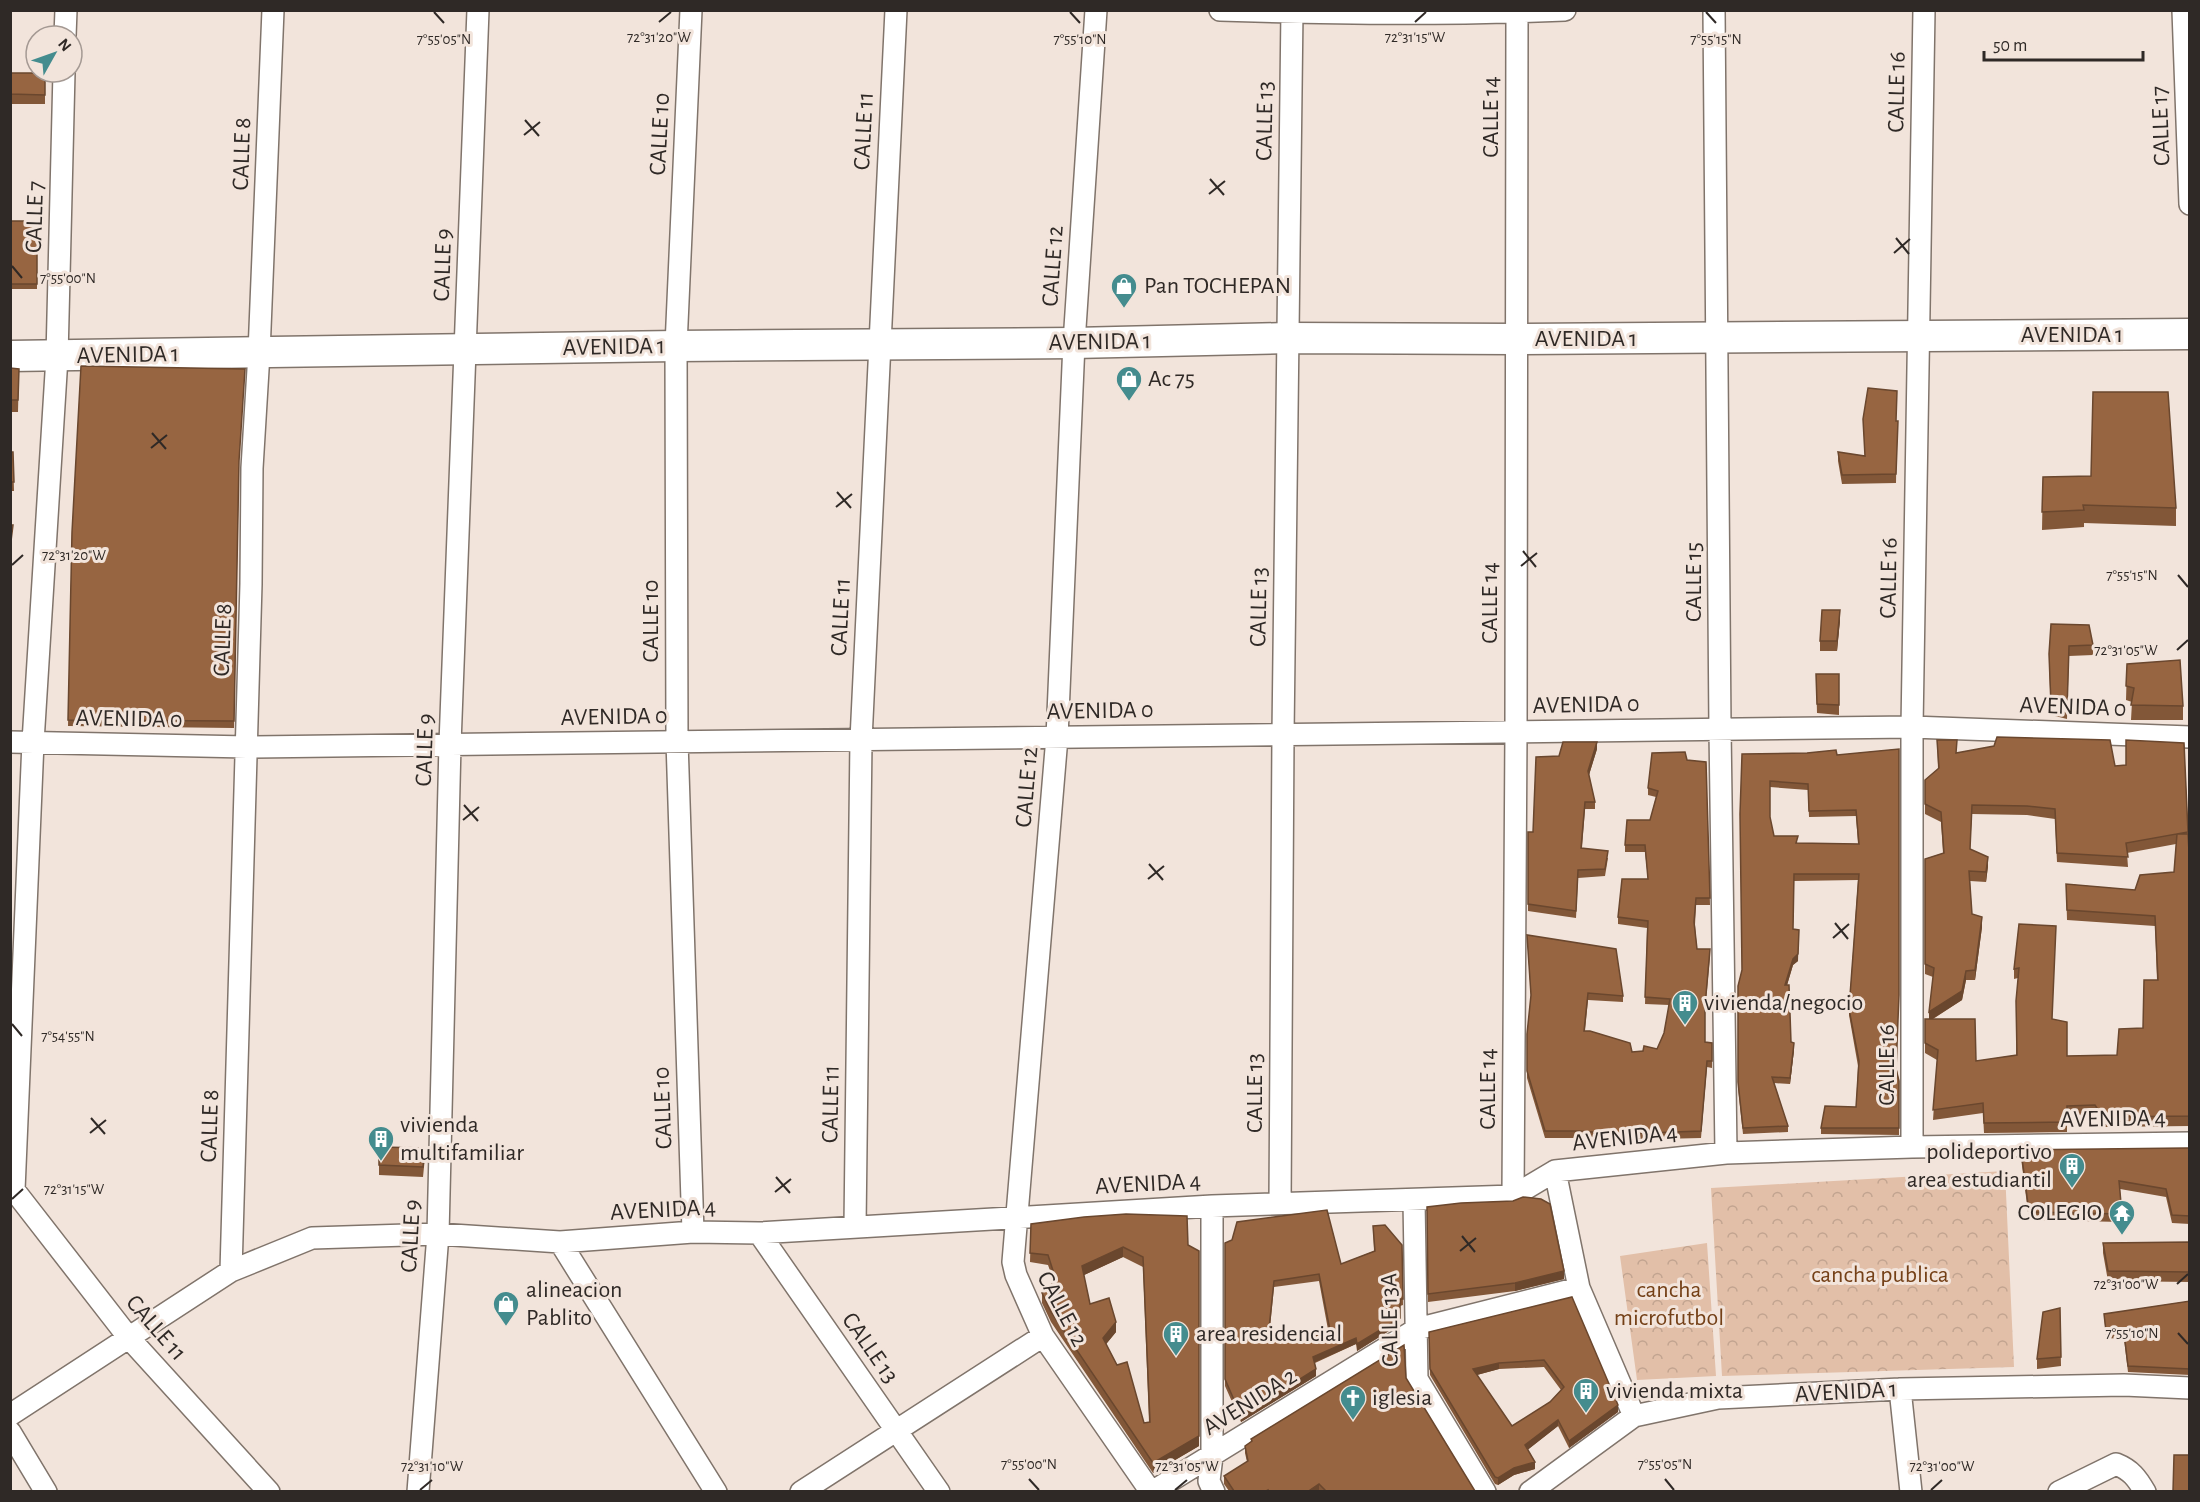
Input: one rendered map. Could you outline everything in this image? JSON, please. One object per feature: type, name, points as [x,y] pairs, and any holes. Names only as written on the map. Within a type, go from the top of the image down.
[{"type":"street","name":"CALLE 8","points":[[231,1271],[247,747],[252,468],[273,10]]},
{"type":"street","name":"CALLE 9","points":[[417,1491],[438,1234],[450,744],[478,10]]},
{"type":"street","name":"CALLE 10","points":[[691,10],[676,346],[677,741],[693,1232]]},
{"type":"street","name":"CALLE 11","points":[[855,1226],[861,740],[878,344],[896,10]]},
{"type":"street","name":"CALLE 12","points":[[1096,10],[1074,343],[1057,737],[1013,1262],[1016,1275],[1042,1336],[1151,1491]]},
{"type":"street","points":[[1220,10],[1564,10]]},
{"type":"street","name":"CALLE 15","points":[[1714,10],[1726,1153]]},
{"type":"street","name":"CALLE 16","points":[[1912,1147],[1912,727],[1924,10]]},
{"type":"street","name":"CALLE 17","points":[[2183,10],[2190,204]]},
{"type":"street","name":"CALLE 13","points":[[1280,1204],[1292,11]]},
{"type":"street","name":"CALLE 14","points":[[1513,1196],[1517,11]]},
{"type":"street","name":"CALLE 7","points":[[12,1191],[33,742],[57,357],[64,84]]},
{"type":"street","name":"AVENIDA 1","points":[[10,356],[676,346],[1074,343],[1288,338],[1515,339],[2190,334]]},
{"type":"street","name":"AVENIDA 0","points":[[10,742],[247,747],[1912,727],[2190,737]]},
{"type":"street","name":"AVENIDA 4","points":[[10,1414],[231,1271],[312,1238],[438,1234],[560,1242],[693,1232],[759,1233],[1212,1206],[1513,1196],[1555,1171],[1726,1153],[1912,1147],[2190,1143]]},
{"type":"street","points":[[1555,1171],[1578,1288],[1634,1416]]},
{"type":"street","name":"CALLE 11","points":[[12,1191],[129,1338],[269,1491]]},
{"type":"street","name":"CALLE 13A","points":[[1414,1200],[1417,1379],[1485,1491]]},
{"type":"street","points":[[1212,1206],[1212,1456],[1209,1481],[1214,1491]]},
{"type":"street","name":"CALLE 13","points":[[759,1233],[939,1491]]},
{"type":"street","points":[[560,1242],[716,1491]]},
{"type":"street","name":"AVENIDA 2","points":[[1151,1491],[1212,1456],[1417,1329],[1578,1288]]},
{"type":"street","points":[[801,1491],[1042,1336]]},
{"type":"street","name":"AVENIDA 1","points":[[1530,1491],[1634,1416],[1718,1398],[1900,1389],[2124,1385],[2190,1388]]},
{"type":"street","points":[[1900,1389],[1911,1491]]},
{"type":"street","points":[[10,1432],[46,1491]]},
{"type":"street","points":[[2059,1491],[2116,1464],[2135,1475],[2145,1491]]},
{"type":"green space","name":"cancha publica","points":[[2005,1171],[2014,1367],[1722,1376],[1711,1188]]},
{"type":"green space","name":"cancha microfutbol","points":[[1707,1243],[1716,1376],[1637,1380],[1620,1256]]},
{"type":"building","points":[[10,73],[24,73],[24,84],[45,84],[45,95],[10,94]]},
{"type":"building","points":[[10,221],[37,221],[37,284],[10,284]]},
{"type":"building","points":[[81,366],[245,369],[239,461],[234,721],[68,720],[72,532]]},
{"type":"building","points":[[10,368],[19,369],[18,400],[10,400]]},
{"type":"building","points":[[1868,388],[1897,391],[1896,474],[1842,475],[1838,452],[1865,456],[1863,419]]},
{"type":"building","points":[[2093,392],[2168,392],[2176,508],[2083,505],[2084,510],[2042,512],[2043,477],[2091,476]]},
{"type":"building","points":[[10,452],[13,452],[14,482],[10,482]]},
{"type":"building","points":[[10,525],[13,525],[11,541],[10,541]]},
{"type":"building","points":[[1822,610],[1840,610],[1837,641],[1820,641]]},
{"type":"building","points":[[2051,624],[2089,625],[2093,645],[2069,646],[2067,710],[2051,705],[2049,654]]},
{"type":"building","points":[[2180,660],[2183,706],[2131,705],[2134,688],[2126,686],[2127,664]]},
{"type":"building","points":[[1816,674],[1839,674],[1839,705],[1817,704]]},
{"type":"building","points":[[1997,737],[2110,740],[2115,766],[2126,765],[2126,740],[2184,743],[2188,832],[2126,843],[2128,857],[2057,853],[2055,809],[1972,805],[1970,849],[1988,857],[1986,872],[1969,871],[1972,914],[1982,917],[1975,970],[1966,971],[1962,991],[1929,1012],[1934,968],[1925,964],[1925,859],[1944,853],[1941,812],[1925,804],[1925,780],[1939,768],[1937,740],[1957,740],[1956,753],[1994,746]]},
{"type":"building","points":[[1563,742],[1597,742],[1588,771],[1595,802],[1585,802],[1581,848],[1608,851],[1605,869],[1578,870],[1576,911],[1528,904],[1528,832],[1533,832],[1536,757],[1559,756]]},
{"type":"building","points":[[1899,749],[1899,995],[1896,1069],[1899,1081],[1899,1128],[1821,1128],[1825,1106],[1856,1107],[1859,1061],[1849,1009],[1859,874],[1794,874],[1793,929],[1799,930],[1798,954],[1793,959],[1785,985],[1789,985],[1791,1042],[1794,1043],[1790,1078],[1772,1077],[1788,1126],[1743,1128],[1738,1082],[1738,986],[1742,970],[1740,814],[1742,754],[1836,750],[1837,755]],"holes":[[[1770,781],[1808,784],[1809,811],[1856,810],[1859,844],[1796,843],[1798,836],[1774,836],[1770,817]]]},
{"type":"building","points":[[1685,752],[1687,760],[1706,762],[1710,898],[1696,898],[1694,922],[1697,949],[1710,949],[1705,1006],[1705,1042],[1712,1043],[1712,1061],[1707,1061],[1701,1131],[1619,1134],[1545,1131],[1527,1071],[1527,1034],[1531,995],[1527,935],[1616,949],[1623,996],[1588,993],[1584,1031],[1630,1043],[1632,1052],[1643,1051],[1644,1046],[1657,1049],[1664,1033],[1670,999],[1645,997],[1648,921],[1618,917],[1622,879],[1648,879],[1645,845],[1625,845],[1627,820],[1650,820],[1658,791],[1648,788],[1652,753]]},
{"type":"building","points":[[2177,834],[2188,834],[2190,869],[2190,1116],[2103,1117],[2095,1105],[2067,1106],[2067,1122],[1984,1123],[1983,1103],[1933,1110],[1938,1050],[1925,1043],[1925,1019],[1975,1019],[1976,1061],[2017,1055],[2016,1001],[2019,968],[2014,969],[2019,924],[2056,926],[2052,1019],[2067,1022],[2067,1056],[2117,1055],[2119,1029],[2143,1028],[2144,980],[2158,980],[2155,916],[2067,910],[2066,884],[2135,890],[2140,875],[2174,872]]},
{"type":"building","points":[[379,1147],[425,1148],[423,1167],[379,1165]]},
{"type":"building","points":[[2190,1148],[2190,1216],[2172,1215],[2166,1189],[2119,1181],[2122,1214],[2029,1212],[2021,1150]]},
{"type":"building","points":[[1523,1197],[1541,1199],[1550,1204],[1564,1271],[1515,1283],[1428,1294],[1427,1207],[1513,1201]]},
{"type":"building","points":[[1327,1210],[1341,1264],[1375,1251],[1373,1226],[1385,1225],[1402,1245],[1403,1299],[1400,1299],[1400,1318],[1357,1344],[1356,1338],[1313,1357],[1316,1369],[1241,1416],[1225,1379],[1225,1243],[1232,1240],[1237,1222]],"holes":[[[1319,1274],[1331,1335],[1268,1338],[1274,1281]]]},
{"type":"building","name":"area residencial","points":[[1126,1214],[1187,1216],[1188,1245],[1199,1251],[1199,1436],[1153,1463],[1051,1312],[1042,1293],[1056,1280],[1048,1255],[1030,1253],[1031,1224]],"holes":[[[1123,1247],[1143,1257],[1150,1422],[1144,1423],[1127,1362],[1117,1365],[1103,1338],[1116,1322],[1109,1298],[1090,1304],[1082,1266]]]},
{"type":"building","points":[[2190,1242],[2190,1272],[2108,1271],[2103,1243]]},
{"type":"building","points":[[1572,1297],[1618,1405],[1569,1441],[1558,1420],[1525,1445],[1535,1462],[1514,1468],[1498,1478],[1495,1477],[1430,1369],[1429,1332]],"holes":[[[1544,1360],[1564,1387],[1550,1402],[1512,1426],[1473,1369],[1499,1363]]]},
{"type":"building","points":[[2190,1301],[2190,1369],[2128,1366],[2124,1333],[2106,1331],[2104,1314]]},
{"type":"building","points":[[2060,1308],[2061,1357],[2037,1359],[2043,1312]]},
{"type":"building","points":[[1404,1345],[1406,1378],[1475,1491],[1326,1491],[1319,1484],[1311,1491],[1234,1491],[1224,1476],[1248,1461],[1245,1446],[1252,1441],[1251,1439]]},
{"type":"building","points":[[2174,1455],[2190,1455],[2190,1491],[2173,1491]]},
{"type":"place","name":"Pan TOCHEPAN","points":[[1124,309]]},
{"type":"place","name":"Ac 75","points":[[1129,402]]},
{"type":"place","name":"vivienda/negocio","points":[[1685,1026]]},
{"type":"place","name":"vivienda multifamiliar","points":[[381,1162]]},
{"type":"place","name":"polideportivo area estudiantil","points":[[2072,1189]]},
{"type":"place","name":"COLEGIO","points":[[2122,1236]]},
{"type":"place","name":"alineacion Pablito","points":[[506,1327]]},
{"type":"place","name":"area residencial","points":[[1176,1357]]},
{"type":"place","name":"vivienda mixta","points":[[1586,1414]]},
{"type":"place","name":"iglesia","points":[[1353,1421]]}]
